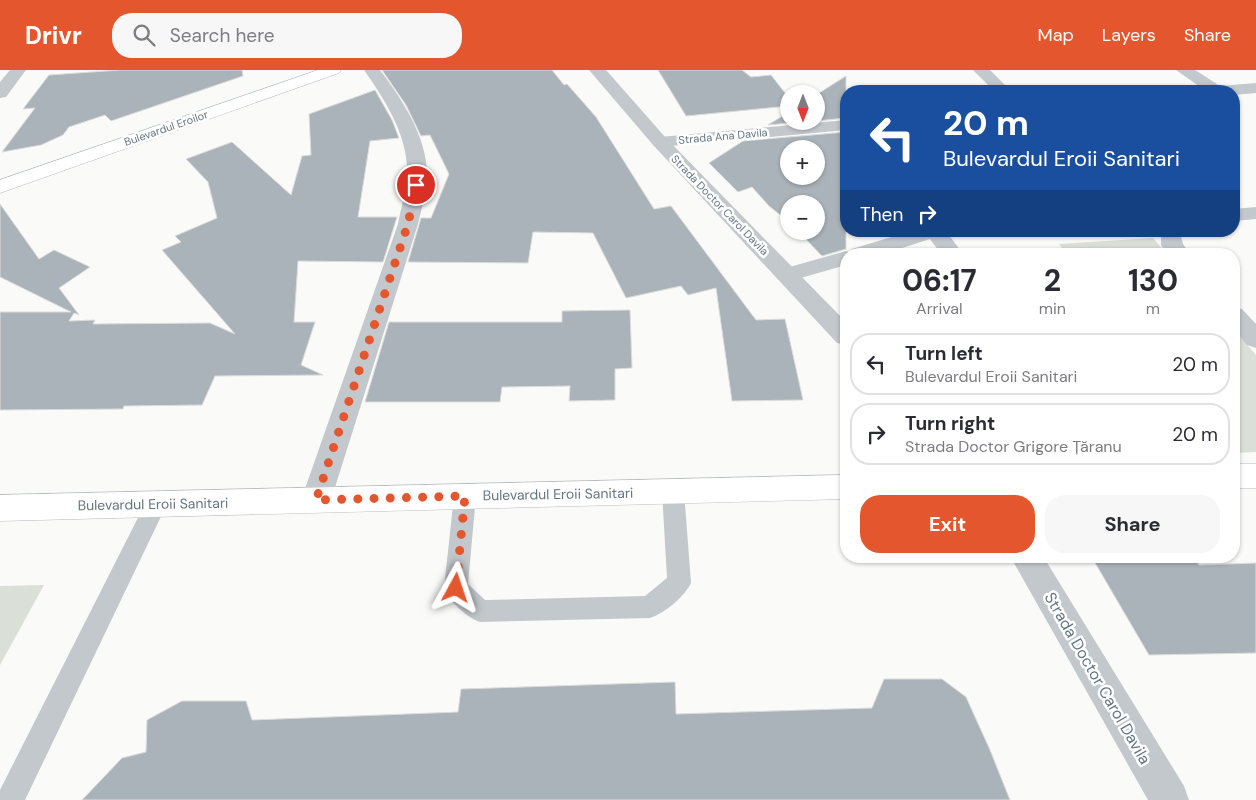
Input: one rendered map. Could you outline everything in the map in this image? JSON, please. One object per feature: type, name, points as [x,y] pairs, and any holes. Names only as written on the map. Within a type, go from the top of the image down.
[{"type":"main road","name":"Bulevardul Eroilor","points":[[0,187],[333,70]]},
{"type":"main road","points":[[1240,476],[1256,476]]},
{"type":"main road","name":"Bulevardul Eroii Sanitari","points":[[0,508],[840,487]]},
{"type":"street","points":[[0,93],[18,70]]},
{"type":"street","points":[[316,500],[408,224],[416,185],[417,166],[409,136],[397,110],[372,70]]},
{"type":"street","name":"Strada Doctor Carol Davila","points":[[597,70],[660,142],[840,331]]},
{"type":"street","points":[[981,70],[997,85]]},
{"type":"street","points":[[1184,70],[1208,85]]},
{"type":"street","points":[[1240,89],[1256,88]]},
{"type":"street","name":"Strada Ana Davila","points":[[660,142],[840,126]]},
{"type":"street","points":[[1240,214],[1256,213]]},
{"type":"street","points":[[879,248],[915,237]]},
{"type":"street","points":[[939,237],[947,248]]},
{"type":"street","points":[[787,275],[840,260]]},
{"type":"street","points":[[1240,322],[1256,339]]},
{"type":"street","name":"Strada Doctor Carol Davila","points":[[1030,563],[1170,800]]},
{"type":"lane","points":[[465,496],[456,588],[480,611],[630,608],[650,607],[679,583],[673,491]]},
{"type":"lane","points":[[10,800],[156,504]]},
{"type":"shaded area","points":[[1153,238],[1162,248],[1062,248],[1059,244]]},
{"type":"shaded area","points":[[1240,337],[1256,355],[1256,452],[1240,453]]},
{"type":"shaded area","points":[[44,585],[0,665],[0,586]]},
{"type":"building","points":[[120,70],[242,70],[243,76],[111,121],[105,115],[69,127],[63,135],[41,145],[2,152],[35,108],[23,109],[49,75]]},
{"type":"building","points":[[382,70],[552,70],[596,117],[654,209],[671,206],[756,320],[785,319],[803,400],[732,401],[716,288],[688,295],[681,286],[626,298],[593,233],[533,232],[528,263],[408,262],[421,218],[431,218],[449,174],[430,135],[421,136],[406,105]]},
{"type":"building","points":[[658,70],[742,70],[751,77],[771,75],[780,86],[780,107],[686,116]]},
{"type":"building","points":[[846,76],[846,85],[840,85],[840,119],[825,120],[825,89]]},
{"type":"building","points":[[375,90],[392,120],[399,138],[370,141],[358,217],[397,217],[383,262],[298,261],[294,322],[315,322],[301,365],[323,375],[215,376],[202,405],[124,406],[123,409],[0,410],[0,312],[71,312],[0,277],[0,204],[39,259],[54,250],[90,267],[59,288],[79,315],[74,313],[69,321],[95,320],[93,324],[210,323],[235,334],[162,250],[181,242],[175,236],[217,218],[208,182],[186,159],[232,142],[291,195],[302,156],[311,155],[309,114]]},
{"type":"building","points":[[780,118],[780,124],[768,125]]},
{"type":"building","points":[[840,133],[840,237],[846,237],[846,248],[840,248],[840,251],[822,256],[807,240],[825,240],[825,195],[780,195],[780,215],[769,206],[752,187],[738,192],[709,163],[743,141]]},
{"type":"building","points":[[630,310],[632,368],[615,369],[615,400],[569,401],[570,386],[502,387],[500,402],[365,402],[389,322],[562,322],[562,311]]},
{"type":"building","points":[[1095,563],[1198,563],[1199,565],[1256,563],[1256,653],[1149,655]]},
{"type":"building","points":[[884,679],[942,679],[966,697],[1010,800],[82,800],[122,758],[146,752],[147,720],[182,701],[246,701],[252,720],[458,712],[461,689],[675,682],[676,714],[872,708]]},
{"type":"route","points":[[416,185],[408,224],[316,500],[465,496],[456,588]]}]
